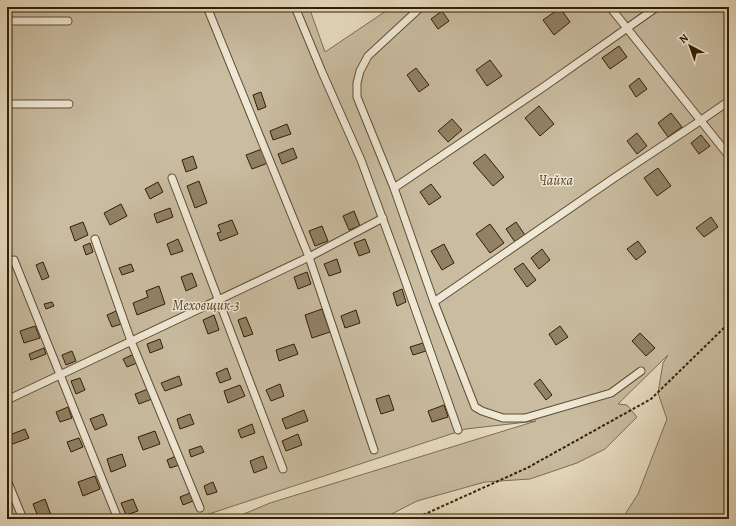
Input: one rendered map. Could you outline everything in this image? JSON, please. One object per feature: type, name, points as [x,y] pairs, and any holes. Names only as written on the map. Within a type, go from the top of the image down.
[{"type":"lane","points":[[207,7],[309,257],[374,450]]},
{"type":"lane","points":[[295,7],[361,160],[458,430]]},
{"type":"lane","points":[[421,7],[368,56],[360,71],[357,83],[357,97],[394,188],[434,302],[476,407],[482,411],[503,418],[525,418],[611,393],[641,371]]},
{"type":"lane","points":[[610,7],[729,156]]},
{"type":"lane","points":[[394,188],[545,86],[657,7]]},
{"type":"lane","points":[[7,21],[68,21]]},
{"type":"lane","points":[[434,302],[729,101]]},
{"type":"lane","points":[[7,104],[69,104]]},
{"type":"lane","points":[[172,178],[283,469]]},
{"type":"lane","points":[[7,400],[309,257],[383,218]]},
{"type":"lane","points":[[95,239],[131,341],[200,508]]},
{"type":"lane","points":[[14,260],[118,519]]},
{"type":"lane","points":[[7,480],[23,519]]},
{"type":"path","points":[[414,519],[527,468],[651,399],[729,323]]},
{"type":"green space","points":[[7,7],[309,7],[325,52],[392,7],[729,7],[729,519],[622,519],[638,494],[667,419],[658,393],[663,363],[668,355],[618,404],[627,405],[637,417],[605,449],[577,463],[530,479],[485,482],[417,501],[382,519],[232,519],[270,503],[536,421],[466,429],[209,514],[199,519],[7,519]]},
{"type":"building","points":[[560,8],[570,22],[554,35],[543,20]]},
{"type":"building","points":[[442,11],[449,21],[438,29],[431,19]]},
{"type":"building","points":[[619,46],[627,57],[610,69],[602,58]]},
{"type":"building","points":[[490,60],[502,76],[487,86],[476,70]]},
{"type":"building","points":[[416,68],[429,85],[419,92],[407,75]]},
{"type":"building","points":[[639,78],[647,89],[636,97],[629,86]]},
{"type":"building","points":[[261,92],[266,107],[258,110],[253,95]]},
{"type":"building","points":[[539,106],[554,124],[540,136],[525,118]]},
{"type":"building","points":[[671,113],[682,127],[668,137],[658,123]]},
{"type":"building","points":[[452,119],[462,130],[448,142],[438,131]]},
{"type":"building","points":[[287,124],[291,134],[273,140],[270,131]]},
{"type":"building","points":[[637,133],[647,146],[637,154],[627,141]]},
{"type":"building","points":[[701,135],[710,146],[699,154],[691,143]]},
{"type":"building","points":[[293,148],[297,158],[282,164],[278,154]]},
{"type":"building","points":[[262,149],[268,163],[252,169],[246,155]]},
{"type":"building","points":[[485,154],[504,177],[493,186],[473,163]]},
{"type":"building","points":[[193,156],[197,168],[186,172],[182,160]]},
{"type":"building","points":[[658,168],[671,186],[657,196],[644,178]]},
{"type":"building","points":[[199,181],[207,203],[195,208],[187,186]]},
{"type":"building","points":[[158,182],[163,192],[150,199],[145,189]]},
{"type":"building","points":[[431,184],[441,197],[429,205],[420,192]]},
{"type":"building","points":[[121,204],[127,216],[110,225],[104,213]]},
{"type":"building","points":[[170,208],[173,217],[157,223],[154,214]]},
{"type":"building","points":[[354,211],[360,226],[349,230],[343,216]]},
{"type":"building","points":[[711,217],[718,227],[704,237],[696,228]]},
{"type":"building","points":[[232,220],[238,234],[220,241],[217,233],[221,232],[218,225]]},
{"type":"building","points":[[83,222],[88,235],[75,241],[70,227]]},
{"type":"building","points":[[516,222],[525,235],[515,242],[506,229]]},
{"type":"building","points":[[490,224],[504,243],[490,253],[476,234]]},
{"type":"building","points":[[322,226],[328,241],[315,246],[309,231]]},
{"type":"building","points":[[178,239],[183,251],[171,255],[167,244]]},
{"type":"building","points":[[365,239],[370,252],[359,256],[354,243]]},
{"type":"building","points":[[638,241],[646,252],[636,260],[627,249]]},
{"type":"building","points":[[90,243],[93,252],[86,255],[83,246]]},
{"type":"building","points":[[444,244],[454,263],[442,270],[431,251]]},
{"type":"building","points":[[542,249],[550,260],[539,269],[531,258]]},
{"type":"building","points":[[337,259],[341,272],[329,276],[324,264]]},
{"type":"building","points":[[43,262],[49,277],[42,280],[36,265]]},
{"type":"building","points":[[523,263],[536,280],[527,287],[514,269]]},
{"type":"building","points":[[131,264],[134,271],[122,275],[119,268]]},
{"type":"building","points":[[307,272],[311,284],[298,289],[294,277]]},
{"type":"building","points":[[192,273],[197,286],[186,291],[181,277]]},
{"type":"building","points":[[159,286],[165,304],[137,315],[133,303],[148,297],[146,291]]},
{"type":"building","points":[[402,289],[406,302],[397,306],[393,293]]},
{"type":"building","points":[[52,302],[54,306],[46,309],[44,304]]},
{"type":"building","points":[[322,309],[330,332],[312,338],[305,315]]},
{"type":"building","points":[[356,310],[360,323],[345,328],[341,316]]},
{"type":"building","points":[[116,311],[121,324],[112,327],[107,315]]},
{"type":"building","points":[[214,315],[219,330],[208,334],[203,320]]},
{"type":"building","points":[[246,317],[253,334],[244,337],[238,320]]},
{"type":"building","points":[[35,326],[40,338],[24,343],[20,331]]},
{"type":"building","points":[[560,326],[568,337],[556,345],[549,334]]},
{"type":"building","points":[[640,333],[655,348],[646,356],[632,341]]},
{"type":"building","points":[[160,339],[163,348],[150,353],[147,344]]},
{"type":"building","points":[[423,343],[426,351],[413,355],[410,347]]},
{"type":"building","points":[[294,344],[298,354],[279,361],[276,350]]},
{"type":"building","points":[[44,348],[46,354],[31,360],[29,354]]},
{"type":"building","points":[[72,351],[76,361],[66,365],[62,355]]},
{"type":"building","points":[[134,354],[137,363],[127,367],[123,359]]},
{"type":"building","points":[[227,368],[231,379],[220,383],[216,373]]},
{"type":"building","points":[[179,376],[182,385],[165,391],[161,383]]},
{"type":"building","points":[[80,378],[85,390],[76,394],[71,381]]},
{"type":"building","points":[[540,379],[552,395],[546,400],[534,384]]},
{"type":"building","points":[[280,384],[284,396],[271,401],[266,390]]},
{"type":"building","points":[[240,385],[245,396],[228,403],[224,391]]},
{"type":"building","points":[[148,389],[152,399],[139,404],[135,394]]},
{"type":"building","points":[[389,395],[394,410],[381,414],[376,399]]},
{"type":"building","points":[[444,405],[448,417],[432,422],[428,411]]},
{"type":"building","points":[[68,407],[72,418],[60,422],[56,412]]},
{"type":"building","points":[[304,410],[308,421],[286,429],[282,419]]},
{"type":"building","points":[[103,414],[107,425],[95,430],[90,419]]},
{"type":"building","points":[[190,414],[194,424],[180,429],[177,419]]},
{"type":"building","points":[[252,424],[255,433],[241,438],[238,430]]},
{"type":"building","points":[[25,429],[29,438],[10,445],[7,436]]},
{"type":"building","points":[[155,431],[160,444],[143,450],[138,437]]},
{"type":"building","points":[[298,434],[302,445],[286,451],[282,441]]},
{"type":"building","points":[[79,438],[83,447],[71,452],[67,442]]},
{"type":"building","points":[[201,446],[204,452],[191,457],[189,450]]},
{"type":"building","points":[[122,454],[126,466],[111,472],[107,459]]},
{"type":"building","points":[[176,456],[179,465],[170,468],[167,460]]},
{"type":"building","points":[[263,456],[267,468],[254,473],[250,461]]},
{"type":"building","points":[[95,476],[100,489],[83,496],[78,482]]},
{"type":"building","points":[[213,482],[217,492],[207,495],[204,486]]},
{"type":"building","points":[[190,493],[193,501],[183,505],[180,497]]},
{"type":"building","points":[[45,499],[51,515],[39,519],[33,504]]},
{"type":"building","points":[[133,499],[138,511],[126,515],[121,503]]},
{"type":"park label","name":"Чайка","points":[[556,180]]},
{"type":"park label","name":"Меховщик-3","points":[[206,305]]}]
